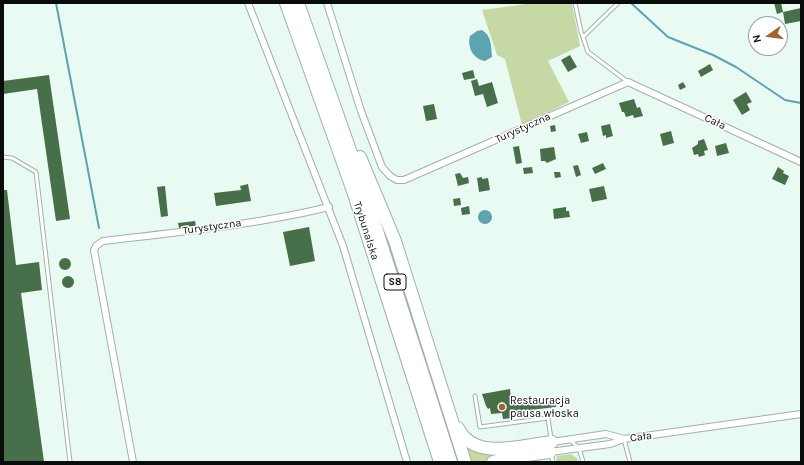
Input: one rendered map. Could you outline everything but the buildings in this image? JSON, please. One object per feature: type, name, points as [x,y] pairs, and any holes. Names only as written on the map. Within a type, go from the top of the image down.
[{"type":"highway","name":"Trybunalska","points":[[286,3],[356,199],[440,462]]},
{"type":"highway","name":"Trybunalska","points":[[298,3],[391,270],[451,462]]},
{"type":"highway","points":[[334,103],[368,174],[389,224],[465,462]]},
{"type":"highway","points":[[450,415],[464,437],[474,445],[481,448],[552,452]]},
{"type":"highway","points":[[493,462],[506,458],[552,452]]},
{"type":"street","points":[[248,3],[329,208],[362,307],[407,462]]},
{"type":"street","name":"Turystyczna","points":[[327,3],[361,111],[382,167],[390,176],[397,180],[404,180],[628,82]]},
{"type":"street","name":"Cała","points":[[628,82],[801,162]]},
{"type":"street","name":"Turystyczna","points":[[133,462],[94,250],[96,246],[103,241],[211,227],[306,213],[329,208]]},
{"type":"street","name":"Cała","points":[[552,452],[610,444],[624,439],[801,414]]},
{"type":"street","name":"Cała","points":[[552,452],[569,439],[606,434],[624,439]]},
{"type":"lane","points":[[575,3],[580,32],[584,38],[588,52],[628,82]]},
{"type":"lane","points":[[584,38],[618,3]]},
{"type":"lane","points":[[3,157],[12,158],[36,172],[70,462]]},
{"type":"lane","points":[[475,396],[480,426],[548,418],[552,452]]},
{"type":"lane","points":[[569,439],[579,448],[583,462]]},
{"type":"lane","points":[[624,439],[630,462]]},
{"type":"green space","points":[[534,3],[572,3],[580,46],[548,61],[569,102],[522,125],[505,59],[497,55],[482,10]]},
{"type":"green space","points":[[465,445],[473,450],[481,452],[500,453],[483,462],[470,462]]},
{"type":"green space","points":[[571,454],[577,458],[578,462],[556,462],[557,456]]},
{"type":"water","points":[[482,30],[488,35],[492,57],[485,61],[474,55],[469,44],[470,36],[477,31]]},
{"type":"water","points":[[485,210],[490,212],[492,217],[490,222],[485,224],[480,222],[478,217],[480,212]]},
{"type":"waterway","points":[[56,3],[99,228]]},
{"type":"waterway","points":[[631,3],[668,37],[713,55],[736,67],[785,100],[801,103]]},
{"type":"place","name":"Restauracja pausa włoska","points":[[502,407]]}]
